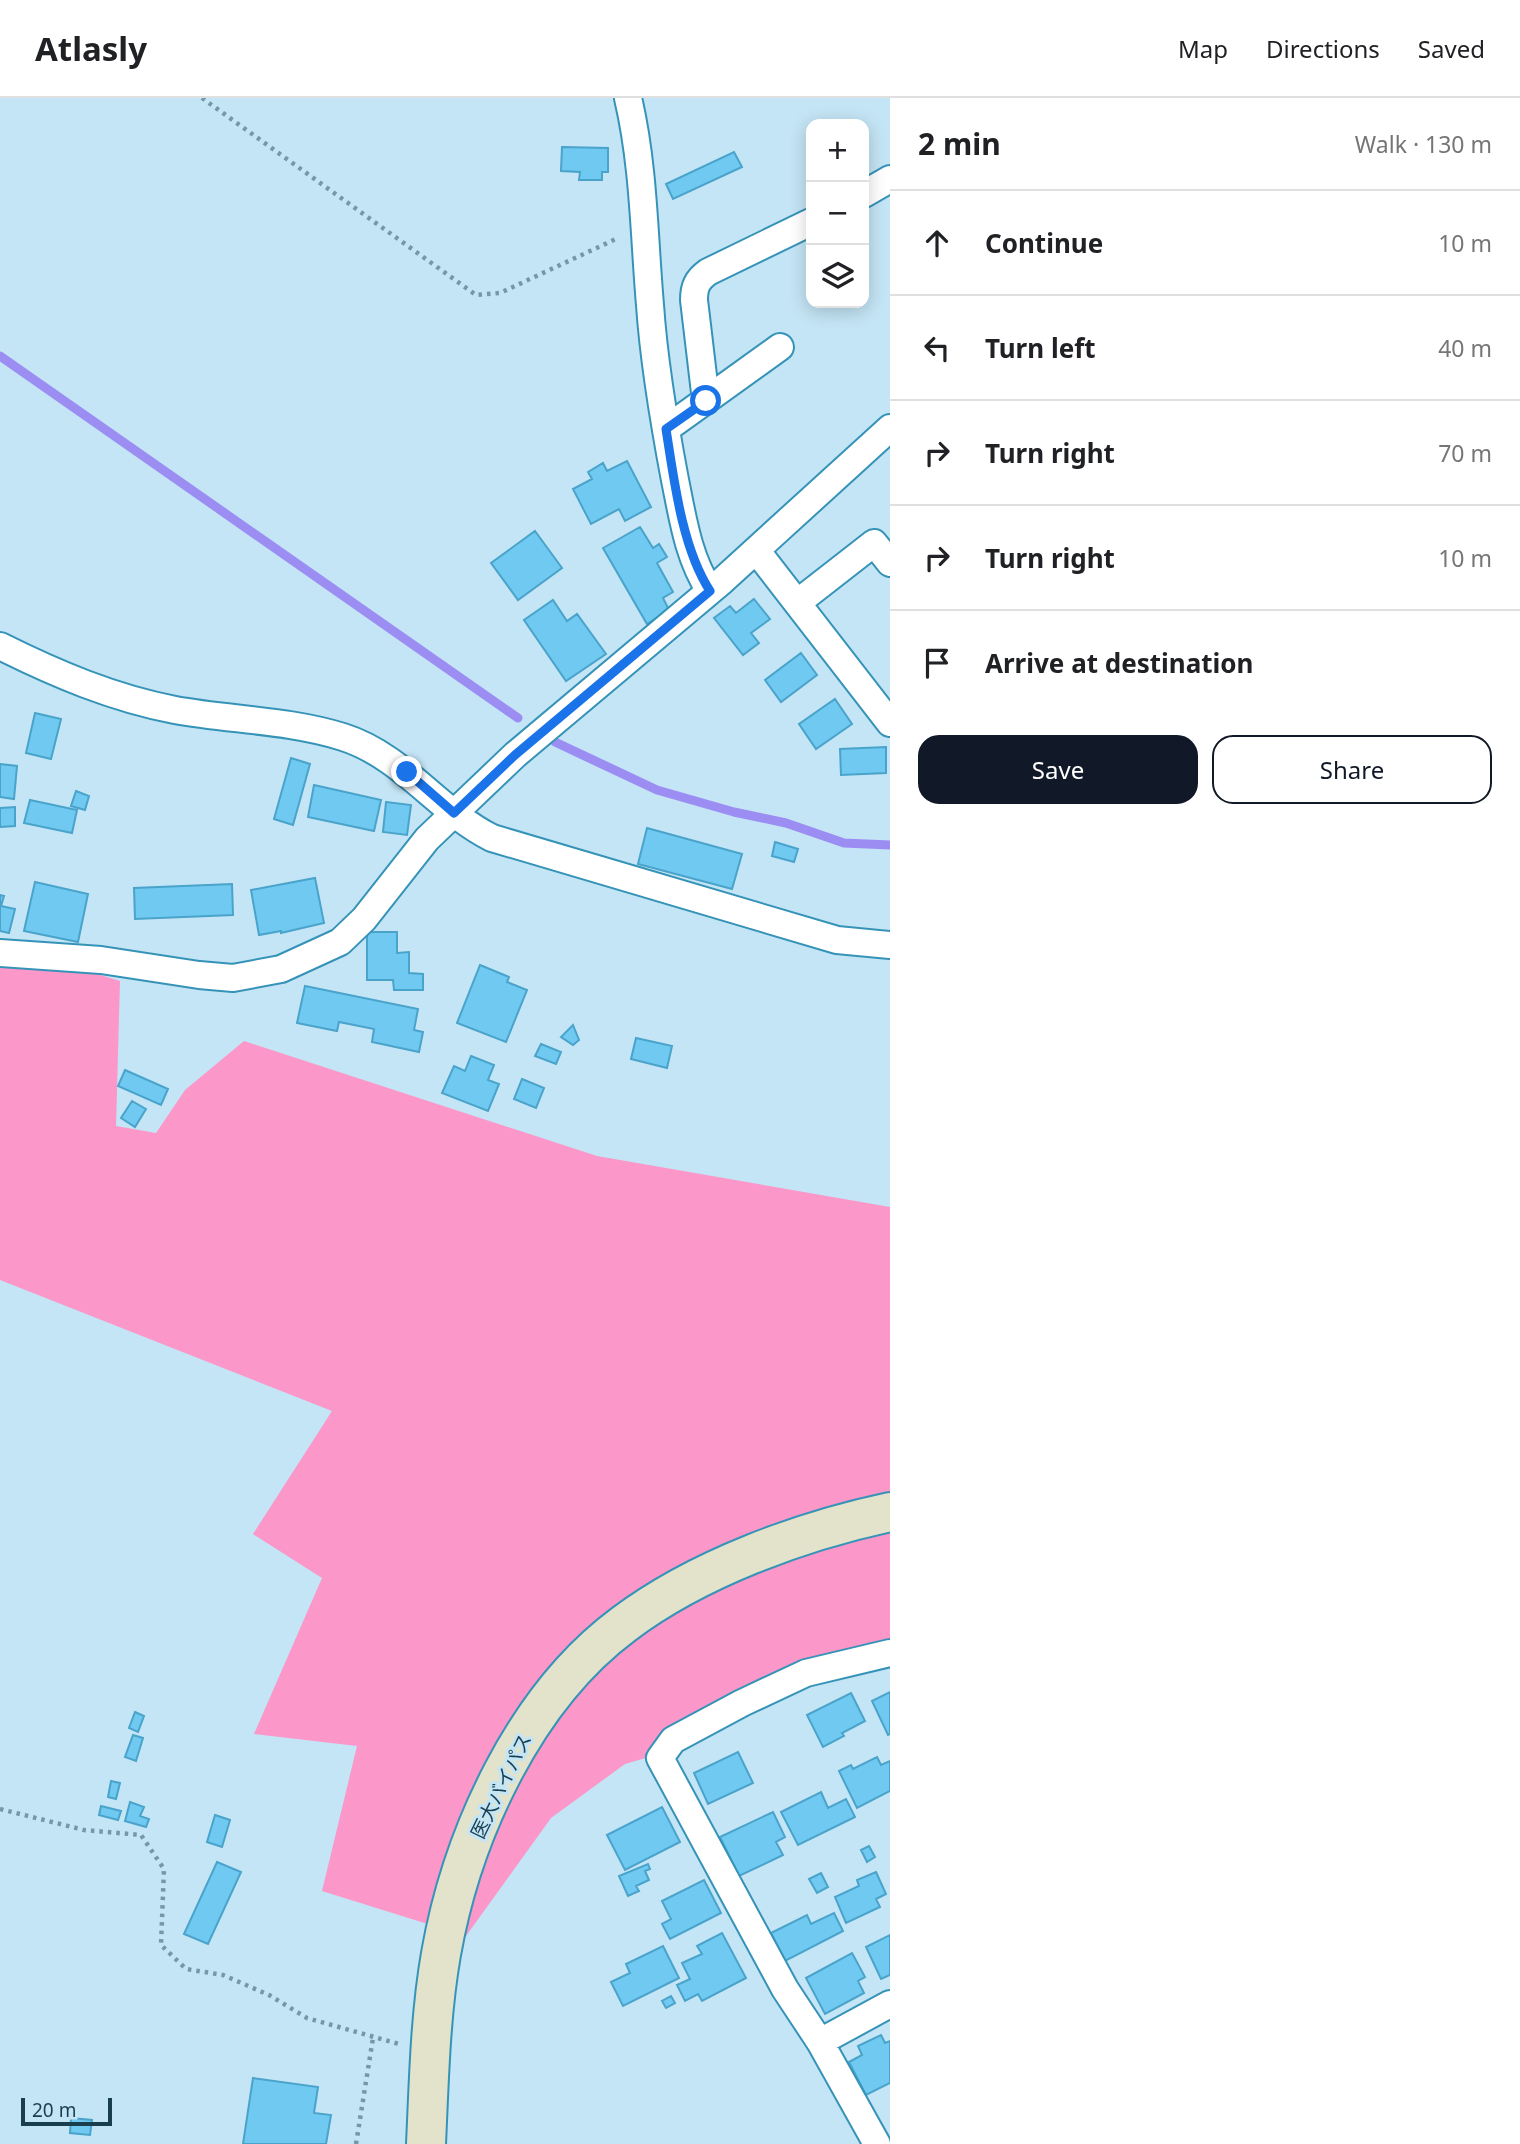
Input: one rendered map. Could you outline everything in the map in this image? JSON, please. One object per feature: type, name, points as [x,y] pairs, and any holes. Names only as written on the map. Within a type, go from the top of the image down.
[{"type":"main road","name":"医大バイパス","points":[[426,2144],[430,2052],[441,1953],[450,1911],[469,1853],[503,1773],[546,1704],[572,1671],[598,1646],[655,1603],[755,1553],[810,1532],[890,1512]]},
{"type":"street","points":[[628,98],[636,133],[653,346],[666,429],[688,542],[699,574],[710,591]]},
{"type":"street","points":[[869,191],[890,179]]},
{"type":"street","points":[[706,401],[694,300],[697,282],[708,272],[806,224]]},
{"type":"street","points":[[666,429],[780,347]]},
{"type":"street","points":[[0,953],[101,960],[216,977],[249,976],[281,969],[325,950],[354,930],[427,839],[524,747],[710,591],[890,428]]},
{"type":"street","points":[[797,603],[874,543],[890,563]]},
{"type":"street","points":[[756,550],[890,723]]},
{"type":"street","points":[[0,646],[62,676],[142,703],[304,728],[345,737],[378,753],[407,772],[473,828],[492,838],[837,940],[890,945]]},
{"type":"street","points":[[877,2144],[820,2042],[785,1989],[660,1758],[673,1740],[806,1673],[890,1653]]},
{"type":"street","points":[[820,2042],[890,2004]]},
{"type":"path","points":[[202,98],[476,295],[500,293],[645,226]]},
{"type":"path","points":[[0,1809],[84,1830],[141,1835],[164,1869],[161,1945],[187,1969],[223,1975],[269,1995],[307,2018],[430,2052]]},
{"type":"path","points":[[356,2144],[373,2038]]},
{"type":"shaded area","points":[[0,944],[120,981],[116,1126],[156,1133],[185,1090],[244,1041],[597,1156],[890,1207],[890,1649],[656,1755],[625,1764],[551,1818],[466,1936],[322,1891],[357,1746],[254,1734],[322,1578],[253,1534],[332,1411],[0,1280]]},
{"type":"building","points":[[562,147],[608,148],[608,172],[602,172],[602,180],[579,180],[580,172],[561,171]]},
{"type":"building","points":[[734,152],[742,167],[673,199],[666,184]]},
{"type":"building","points":[[627,461],[651,507],[625,521],[619,509],[591,524],[573,489],[592,479],[588,472],[603,463],[607,471]]},
{"type":"building","points":[[640,527],[653,548],[659,544],[667,557],[657,563],[673,592],[663,598],[669,610],[647,624],[603,548]]},
{"type":"building","points":[[535,531],[562,568],[518,600],[491,563]]},
{"type":"building","points":[[754,599],[770,619],[751,633],[759,643],[743,655],[714,618],[730,606],[736,613]]},
{"type":"building","points":[[553,600],[567,621],[577,614],[606,654],[566,681],[524,620]]},
{"type":"building","points":[[801,653],[817,675],[781,702],[765,680]]},
{"type":"building","points":[[835,699],[852,724],[816,749],[799,724]]},
{"type":"building","points":[[35,713],[61,719],[51,759],[26,753]]},
{"type":"building","points":[[886,747],[886,773],[841,775],[840,749]]},
{"type":"building","points":[[291,758],[310,764],[293,825],[274,819]]},
{"type":"building","points":[[0,764],[17,766],[14,799],[0,797]]},
{"type":"building","points":[[314,785],[381,800],[374,831],[308,817]]},
{"type":"building","points":[[76,791],[89,796],[85,810],[71,806]]},
{"type":"building","points":[[30,800],[77,810],[72,833],[24,823]]},
{"type":"building","points":[[386,802],[411,805],[407,835],[383,832]]},
{"type":"building","points":[[15,807],[15,826],[0,827],[0,808]]},
{"type":"building","points":[[647,828],[742,854],[732,889],[638,864]]},
{"type":"building","points":[[775,842],[798,849],[794,862],[772,856]]},
{"type":"building","points":[[315,878],[324,923],[259,935],[251,890]]},
{"type":"building","points":[[35,882],[88,894],[78,942],[24,931]]},
{"type":"building","points":[[232,884],[233,915],[135,919],[134,888]]},
{"type":"building","points":[[0,895],[4,896],[1,906],[15,909],[9,933],[0,931]]},
{"type":"building","points":[[367,932],[397,932],[397,953],[409,952],[409,973],[423,974],[423,990],[394,990],[393,980],[367,980]]},
{"type":"building","points":[[480,965],[509,977],[507,982],[527,990],[506,1042],[457,1023]]},
{"type":"building","points":[[305,986],[418,1009],[414,1030],[423,1032],[419,1052],[372,1042],[374,1029],[339,1022],[337,1031],[297,1023]]},
{"type":"building","points":[[573,1025],[579,1040],[573,1045],[561,1037]]},
{"type":"building","points":[[636,1038],[672,1046],[667,1068],[631,1059]]},
{"type":"building","points":[[541,1044],[561,1052],[556,1064],[535,1056]]},
{"type":"building","points":[[471,1056],[494,1065],[488,1080],[499,1084],[488,1111],[442,1093],[454,1066],[465,1071]]},
{"type":"building","points":[[125,1070],[168,1089],[161,1105],[118,1086]]},
{"type":"building","points":[[522,1079],[544,1088],[536,1108],[514,1099]]},
{"type":"building","points":[[132,1101],[146,1109],[135,1127],[121,1118]]},
{"type":"building","points":[[890,1692],[890,1734],[888,1735],[872,1701]]},
{"type":"building","points":[[851,1693],[865,1721],[823,1747],[807,1715]]},
{"type":"building","points":[[135,1712],[144,1716],[138,1732],[129,1728]]},
{"type":"building","points":[[133,1735],[143,1738],[136,1761],[125,1757]]},
{"type":"building","points":[[738,1752],[753,1783],[708,1804],[694,1773]]},
{"type":"building","points":[[877,1757],[881,1765],[890,1761],[890,1791],[857,1808],[839,1771],[851,1765],[853,1769]]},
{"type":"building","points":[[111,1781],[120,1783],[116,1799],[108,1797]]},
{"type":"building","points":[[821,1792],[828,1808],[846,1799],[855,1817],[798,1845],[781,1812]]},
{"type":"building","points":[[130,1802],[144,1807],[140,1816],[149,1819],[146,1827],[125,1821]]},
{"type":"building","points":[[101,1806],[121,1811],[118,1820],[99,1815]]},
{"type":"building","points":[[662,1807],[680,1842],[625,1870],[607,1835]]},
{"type":"building","points":[[773,1812],[785,1837],[776,1842],[783,1855],[739,1876],[720,1837]]},
{"type":"building","points":[[215,1815],[230,1820],[222,1847],[207,1842]]},
{"type":"building","points":[[869,1846],[875,1857],[867,1862],[861,1850]]},
{"type":"building","points":[[217,1862],[241,1872],[208,1944],[184,1934]]},
{"type":"building","points":[[648,1864],[650,1869],[645,1871],[649,1880],[636,1886],[639,1891],[628,1896],[619,1876]]},
{"type":"building","points":[[876,1872],[886,1894],[876,1899],[880,1907],[846,1923],[835,1897],[859,1886],[857,1880]]},
{"type":"building","points":[[821,1873],[828,1887],[817,1893],[809,1879]]},
{"type":"building","points":[[704,1880],[721,1913],[670,1939],[662,1924],[671,1919],[662,1901]]},
{"type":"building","points":[[834,1913],[843,1931],[785,1961],[771,1933],[807,1915],[811,1924]]},
{"type":"building","points":[[722,1933],[746,1978],[702,2001],[698,1994],[685,2001],[677,1985],[690,1979],[682,1963],[702,1954],[697,1946]]},
{"type":"building","points":[[890,1935],[890,1975],[881,1979],[866,1947]]},
{"type":"building","points":[[663,1946],[679,1978],[623,2006],[611,1982],[630,1973],[626,1964]]},
{"type":"building","points":[[852,1953],[865,1977],[858,1981],[864,1993],[825,2014],[806,1978]]},
{"type":"building","points":[[671,1996],[675,2003],[666,2008],[662,2001]]},
{"type":"building","points":[[881,2035],[885,2043],[890,2041],[890,2083],[866,2095],[849,2062],[862,2055],[858,2046]]},
{"type":"building","points":[[253,2078],[318,2087],[314,2113],[331,2115],[326,2144],[243,2144]]},
{"type":"building","points":[[71,2118],[92,2120],[90,2135],[70,2133]]},
{"type":"waterway","points":[[0,356],[518,718]]},
{"type":"waterway","points":[[555,742],[657,790],[734,812],[786,823],[844,843],[890,845]]},
{"type":"route","points":[[407,772],[454,813],[515,755],[710,591],[699,574],[688,542],[666,429],[706,401]]}]
